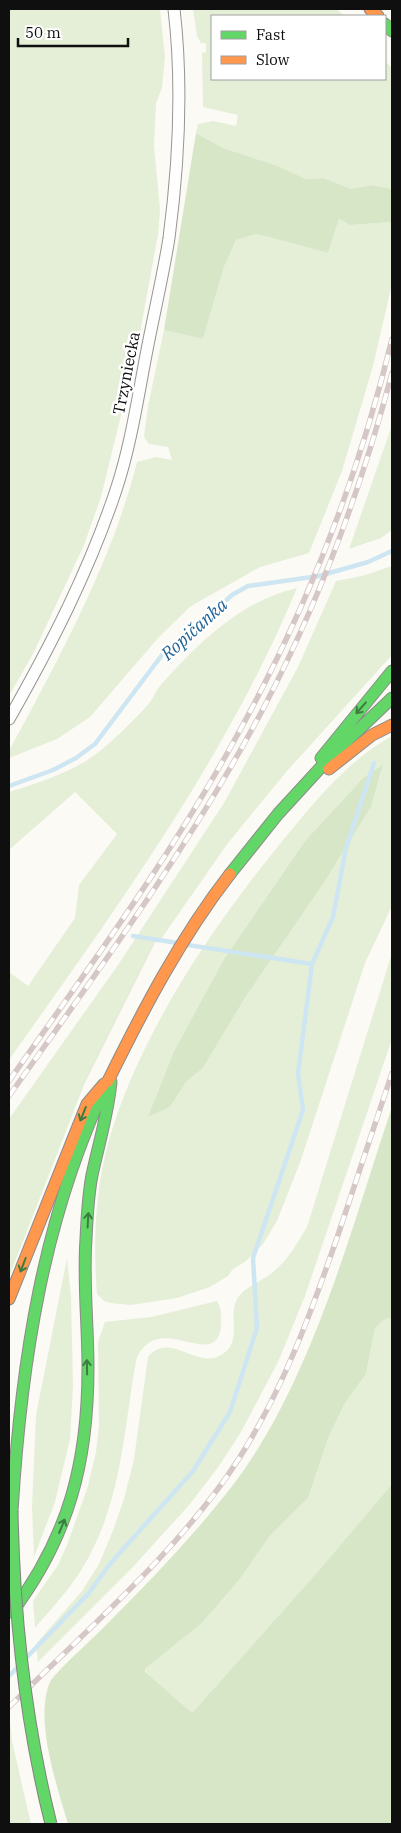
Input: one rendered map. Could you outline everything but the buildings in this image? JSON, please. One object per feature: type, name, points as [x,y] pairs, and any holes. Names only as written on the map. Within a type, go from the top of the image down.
[{"type":"main road","points":[[51,1824],[34,1750],[19,1656],[15,1611],[12,1512],[21,1392],[32,1320],[49,1246],[75,1164],[112,1075],[154,990],[200,916],[285,806],[338,733],[392,671]]},
{"type":"main road","points":[[285,806],[346,739],[392,698]]},
{"type":"main road","points":[[285,806],[349,752],[372,735],[392,725]]},
{"type":"main road","points":[[9,1299],[87,1104],[112,1075]]},
{"type":"main road","points":[[9,1616],[42,1570],[53,1549],[73,1497],[80,1470],[87,1412],[88,1368],[85,1302],[89,1195],[97,1153],[108,1112],[112,1075]]},
{"type":"street","name":"Trzyniecka","points":[[9,719],[51,645],[82,579],[116,490],[128,450],[169,239],[180,114],[179,47],[174,9]]},
{"type":"green space","points":[[9,9],[160,9],[165,57],[162,88],[156,103],[154,146],[160,210],[158,235],[136,354],[101,497],[84,545],[33,654],[9,696]]},
{"type":"green space","points":[[193,9],[337,9],[343,15],[211,15],[211,80],[386,80],[386,62],[392,68],[392,189],[371,185],[351,189],[324,178],[306,179],[278,166],[223,148],[196,133],[198,124],[213,121],[236,126],[238,115],[203,107],[202,53],[206,52],[206,43],[201,43],[197,36]]},
{"type":"green space","points":[[196,133],[223,148],[278,166],[306,179],[324,178],[351,189],[371,185],[392,189],[392,222],[350,225],[339,219],[328,253],[257,234],[236,240],[224,267],[203,339],[164,330]]},
{"type":"green space","points":[[339,219],[350,225],[392,222],[392,284],[373,366],[342,471],[309,553],[260,567],[191,606],[159,637],[90,717],[57,739],[9,758],[9,751],[82,610],[98,573],[113,537],[137,462],[156,457],[172,460],[168,447],[149,444],[144,437],[148,406],[164,330],[203,339],[224,267],[236,240],[257,234],[328,253]]},
{"type":"green space","points":[[392,425],[392,530],[381,538],[349,549]]},
{"type":"green space","points":[[392,566],[392,655],[287,771],[228,843],[161,939],[155,943],[84,1085],[9,1277],[9,1119],[118,965],[224,803],[298,667],[336,581],[362,576]]},
{"type":"green space","points":[[297,588],[269,651],[203,773],[128,890],[9,1060],[9,972],[28,986],[75,918],[79,885],[117,834],[75,792],[9,850],[9,792],[58,775],[93,756],[111,742],[137,716],[174,671],[221,626],[257,603]]},
{"type":"green space","points":[[392,736],[392,906],[365,963],[301,1160],[277,1221],[263,1244],[246,1261],[232,1270],[228,1276],[210,1287],[177,1298],[131,1305],[104,1301],[97,1294],[95,1236],[98,1197],[109,1140],[123,1098],[141,1056],[162,1015],[186,975],[211,936],[265,862],[338,777],[377,745]],"holes":[[[383,766],[371,807],[325,881],[245,998],[203,1068],[186,1082],[170,1107],[149,1116],[174,1051],[224,959],[305,841],[363,778]]]},
{"type":"green space","points":[[383,765],[371,807],[325,881],[245,998],[203,1068],[186,1082],[170,1107],[148,1117],[174,1051],[224,959],[305,841],[363,778]]},
{"type":"green space","points":[[392,953],[392,1039],[305,1296],[278,1362],[241,1432],[219,1466],[190,1504],[132,1568],[38,1662],[36,1644],[82,1591],[99,1564],[112,1533],[124,1499],[134,1459],[148,1357],[156,1350],[165,1348],[174,1348],[201,1358],[219,1356],[226,1352],[233,1340],[234,1311],[237,1299],[244,1291],[282,1264],[307,1227]]},
{"type":"green space","points":[[392,1107],[392,1318],[385,1319],[375,1328],[366,1374],[345,1403],[329,1436],[308,1498],[269,1537],[240,1579],[202,1623],[146,1668],[145,1672],[192,1713],[320,1569],[392,1484],[392,1824],[68,1824],[53,1772],[46,1734],[46,1697],[50,1682],[142,1589],[190,1536],[236,1481],[263,1440],[287,1396],[328,1301]]},
{"type":"green space","points":[[67,1258],[71,1297],[73,1385],[70,1439],[55,1502],[34,1557],[32,1507],[36,1415]]},
{"type":"green space","points":[[217,1301],[221,1316],[221,1326],[218,1338],[211,1343],[202,1344],[168,1338],[156,1339],[141,1350],[136,1361],[119,1468],[105,1519],[95,1544],[77,1577],[35,1628],[33,1601],[58,1565],[67,1545],[88,1486],[96,1452],[99,1426],[98,1342],[105,1322],[151,1317]]},
{"type":"green space","points":[[392,1318],[392,1484],[320,1569],[191,1714],[146,1675],[146,1668],[202,1623],[240,1579],[269,1537],[308,1498],[329,1436],[345,1403],[366,1374],[375,1328],[385,1319]]},
{"type":"green space","points":[[10,1721],[12,1741],[31,1824],[9,1824]]},
{"type":"waterway","name":"Ropičanka","points":[[9,786],[53,770],[76,758],[95,744],[168,647],[194,630],[232,595],[248,586],[319,576],[368,562],[392,551]]},
{"type":"waterway","points":[[26,1658],[88,1594],[110,1564],[193,1471],[230,1412],[257,1328],[253,1258],[303,1110],[298,1074],[312,964],[333,917],[346,848],[374,763]]},
{"type":"waterway","points":[[133,936],[178,943]]},
{"type":"waterway","points":[[188,945],[312,964]]},
{"type":"waterway","points":[[9,1676],[16,1669]]},
{"type":"railway","points":[[9,1081],[151,877],[204,793],[256,701],[325,550],[362,446],[392,339]]},
{"type":"railway","points":[[9,1096],[142,907],[235,760],[263,709],[302,628],[337,545],[367,460],[392,373]]},
{"type":"railway","points":[[9,1707],[160,1558],[215,1493],[238,1460],[269,1406],[295,1350],[338,1235],[392,1073]]},
{"type":"traffic: fast","points":[[386,25],[392,31]]},
{"type":"traffic: fast","points":[[321,758],[392,671]]},
{"type":"traffic: fast","points":[[230,874],[278,814],[333,754],[392,698]]},
{"type":"traffic: fast","points":[[12,1511],[16,1456],[29,1346],[51,1237],[67,1184],[86,1132],[108,1081]]},
{"type":"traffic: fast","points":[[12,1612],[32,1584],[48,1555],[61,1526],[79,1466],[87,1402],[88,1352],[85,1255],[88,1207],[92,1175],[106,1117],[111,1082]]},
{"type":"traffic: fast","points":[[12,1511],[15,1590],[22,1669],[34,1747],[51,1824]]},
{"type":"traffic: slow","points":[[370,9],[377,15]]},
{"type":"traffic: slow","points":[[329,769],[372,735],[392,725]]},
{"type":"traffic: slow","points":[[108,1081],[149,1001],[179,948],[230,874]]},
{"type":"traffic: slow","points":[[9,1299],[87,1104],[104,1084]]}]
